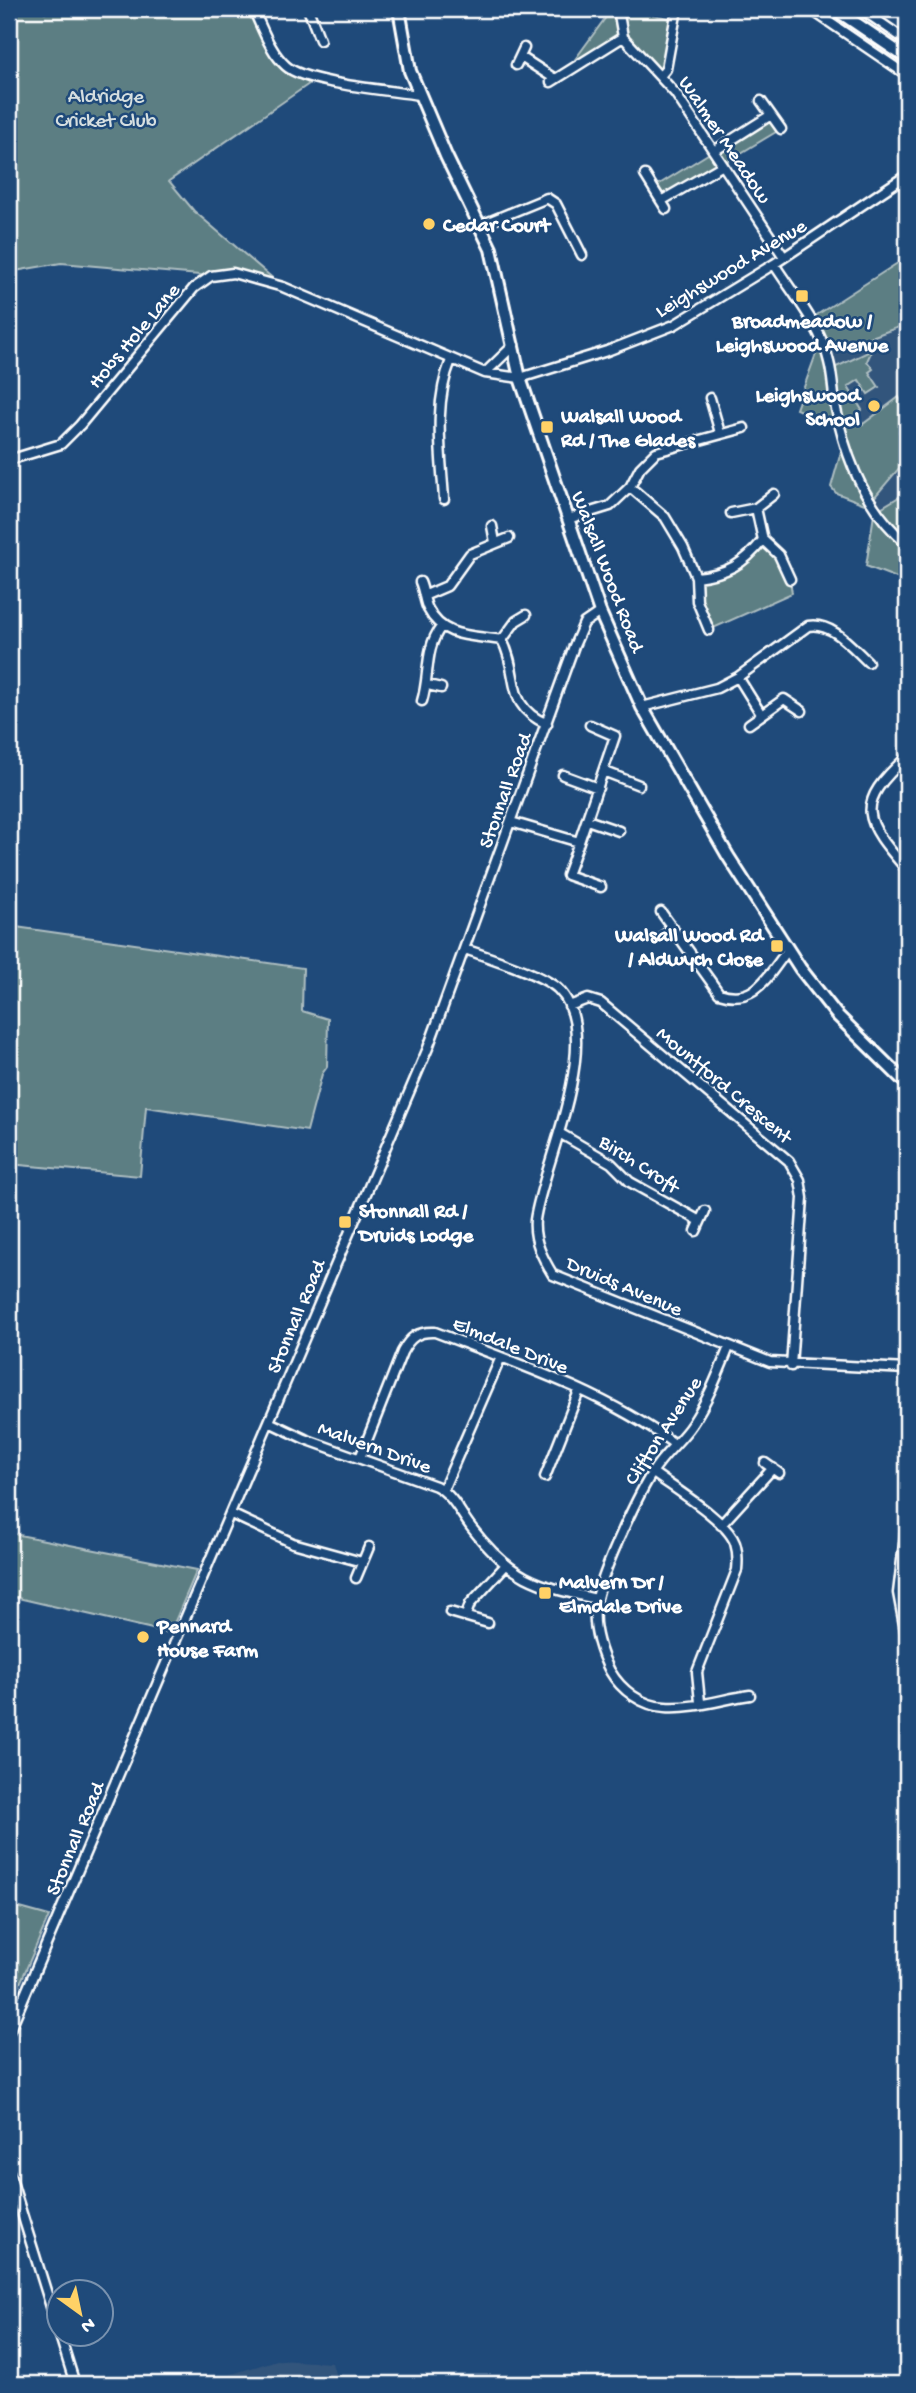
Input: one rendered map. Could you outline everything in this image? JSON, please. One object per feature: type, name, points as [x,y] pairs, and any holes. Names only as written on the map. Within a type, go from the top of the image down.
[{"type":"street","points":[[253,9],[275,52],[287,67],[321,80],[419,94]]},
{"type":"street","points":[[308,9],[320,40]]},
{"type":"street","name":"Walsall Wood Road","points":[[399,9],[410,71],[491,249],[520,378],[600,612],[642,706],[728,856],[788,950],[836,1014],[907,1084]]},
{"type":"street","points":[[516,65],[522,52],[553,81],[623,37],[618,9]]},
{"type":"street","points":[[661,75],[666,69],[670,18],[677,9]]},
{"type":"street","points":[[810,9],[907,75]]},
{"type":"street","points":[[835,9],[907,58]]},
{"type":"street","points":[[861,9],[907,41]]},
{"type":"street","name":"Walmer Meadow","points":[[623,37],[661,75],[784,257]]},
{"type":"street","points":[[761,101],[781,129]]},
{"type":"street","points":[[714,151],[771,115]]},
{"type":"street","points":[[645,175],[664,205],[723,165]]},
{"type":"street","name":"Leighswood Avenue","points":[[520,378],[607,351],[674,325],[774,264],[907,175]]},
{"type":"street","points":[[481,225],[547,198],[556,204],[582,255]]},
{"type":"street","points":[[774,264],[820,335],[829,361],[843,445],[855,474],[875,508],[907,544]]},
{"type":"street","name":"Hobs Hole Lane","points":[[9,460],[61,444],[80,425],[194,288],[211,276],[233,273],[284,287],[451,360],[485,373],[520,378]]},
{"type":"street","points":[[485,373],[514,345]]},
{"type":"street","points":[[444,499],[440,401],[443,380],[451,360]]},
{"type":"street","points":[[710,398],[720,433]]},
{"type":"street","points":[[568,519],[610,506],[630,487],[640,468],[656,452],[744,428]]},
{"type":"street","points":[[630,487],[665,517],[696,577],[697,601],[709,630]]},
{"type":"street","points":[[732,513],[756,508],[774,494]]},
{"type":"street","points":[[756,508],[763,540],[779,555],[790,579]]},
{"type":"street","points":[[492,526],[495,542]]},
{"type":"street","points":[[426,595],[447,586],[470,554],[509,538]]},
{"type":"street","points":[[696,577],[719,575],[737,567],[763,540]]},
{"type":"street","points":[[420,582],[426,595],[426,606],[441,628],[461,635],[502,640]]},
{"type":"street","name":"Stonnall Road","points":[[9,2032],[428,1048],[584,623],[600,612]]},
{"type":"street","points":[[502,640],[508,630],[526,615]]},
{"type":"street","points":[[642,706],[717,688],[738,677],[808,626],[819,624],[834,631],[868,662]]},
{"type":"street","points":[[422,701],[428,685],[431,640],[441,628]]},
{"type":"street","points":[[502,640],[511,656],[518,704],[532,718],[547,724]]},
{"type":"street","points":[[738,677],[761,714]]},
{"type":"street","points":[[428,685],[441,688]]},
{"type":"street","points":[[748,724],[784,699],[802,711]]},
{"type":"street","points":[[590,725],[615,736],[567,875],[601,887]]},
{"type":"street","points":[[907,757],[878,786],[870,809],[875,831],[907,870]]},
{"type":"street","points":[[603,771],[639,785]]},
{"type":"street","points":[[563,775],[598,788]]},
{"type":"street","points":[[587,820],[619,831]]},
{"type":"street","points":[[511,821],[579,842]]},
{"type":"street","points":[[660,912],[719,993],[735,998],[753,993],[788,950]]},
{"type":"street","points":[[663,936],[673,928]]},
{"type":"street","points":[[465,948],[557,988],[569,1006]]},
{"type":"street","name":"Mountford Crescent","points":[[569,1006],[588,999],[601,1003],[789,1161],[800,1180],[803,1198],[791,1366]]},
{"type":"street","name":"Druids Avenue","points":[[569,1006],[576,1042],[561,1134],[535,1221],[537,1242],[553,1275],[729,1348],[770,1362],[791,1366],[907,1369]]},
{"type":"street","name":"Birch Croft","points":[[561,1134],[611,1163],[630,1182],[700,1221]]},
{"type":"street","points":[[696,1231],[705,1211]]},
{"type":"street","name":"Elmdale Drive","points":[[360,1458],[402,1352],[416,1334],[435,1332],[579,1391],[643,1421],[673,1443]]},
{"type":"street","name":"Clifton Avenue","points":[[729,1348],[703,1407],[690,1428],[673,1443],[652,1472],[596,1599],[595,1628],[616,1680],[628,1693],[646,1703],[666,1707],[750,1695]]},
{"type":"street","points":[[443,1490],[501,1357]]},
{"type":"street","points":[[544,1470],[579,1391]]},
{"type":"street","name":"Malvern Drive","points":[[269,1422],[305,1439],[443,1490],[505,1566],[533,1583],[596,1599]]},
{"type":"street","points":[[721,1524],[772,1468]]},
{"type":"street","points":[[652,1472],[721,1524],[734,1540],[737,1570],[697,1672],[700,1702]]},
{"type":"street","points":[[231,1514],[293,1543],[362,1562]]},
{"type":"street","points":[[907,1519],[898,1593],[907,1640]]},
{"type":"street","points":[[356,1578],[369,1547]]},
{"type":"street","points":[[466,1615],[470,1604],[505,1566]]},
{"type":"street","points":[[450,1612],[488,1623]]},
{"type":"street","points":[[9,2172],[75,2384]]},
{"type":"shaded area","name":"Leighswood School","points":[[907,257],[907,538],[873,499],[847,445],[833,358],[815,316]]},
{"type":"shaded area","points":[[277,2360],[332,2363],[338,2384],[200,2384]]},
{"type":"green space","name":"Aldridge Cricket Club","points":[[9,9],[42,9],[45,13],[50,9],[253,9],[275,52],[309,84],[169,181],[194,211],[283,287],[233,273],[211,276],[61,263],[9,272]]},
{"type":"green space","points":[[612,9],[644,9],[654,15],[674,19],[661,75],[623,37],[565,73]]},
{"type":"green space","points":[[771,115],[781,129],[661,201],[653,188]]},
{"type":"green space","points":[[907,257],[907,324],[855,343],[851,338],[830,349],[815,316]]},
{"type":"green space","points":[[820,343],[826,361],[836,426],[796,409]]},
{"type":"green space","points":[[872,350],[867,361],[873,369],[869,372],[879,387],[868,394],[859,380],[848,387],[862,410],[856,414],[863,424],[899,397],[907,411],[907,423],[900,425],[899,432],[907,445],[907,459],[873,499],[847,445],[834,368]]},
{"type":"green space","points":[[843,445],[875,508],[836,493],[831,487]]},
{"type":"green space","points":[[899,497],[907,505],[907,538],[879,509]]},
{"type":"green space","points":[[875,508],[907,544],[907,582],[866,566]]},
{"type":"green space","points":[[763,540],[783,563],[792,593],[709,630],[697,601],[696,577],[718,575]]},
{"type":"green space","points":[[9,926],[303,968],[302,1011],[328,1019],[327,1067],[322,1074],[307,1131],[146,1107],[140,1176],[9,1164]]},
{"type":"green space","points":[[9,1533],[197,1570],[170,1633],[9,1596]]},
{"type":"green space","points":[[9,1905],[49,1916],[10,2007],[9,2007]]},
{"type":"place","name":"Cedar Court","points":[[429,224]]},
{"type":"place","name":"Broadmeadow / Leighswood Avenue","points":[[802,296]]},
{"type":"place","name":"Leighswood School","points":[[874,406]]},
{"type":"place","name":"Walsall Wood Rd / The Glades","points":[[547,427]]},
{"type":"place","name":"Walsall Wood Rd / Aldwych Close","points":[[777,946]]},
{"type":"place","name":"Stonnall Rd / Druids Lodge","points":[[345,1222]]},
{"type":"place","name":"Malvern Dr / Elmdale Drive","points":[[545,1593]]},
{"type":"place","name":"Pennard House Farm","points":[[143,1637]]}]
